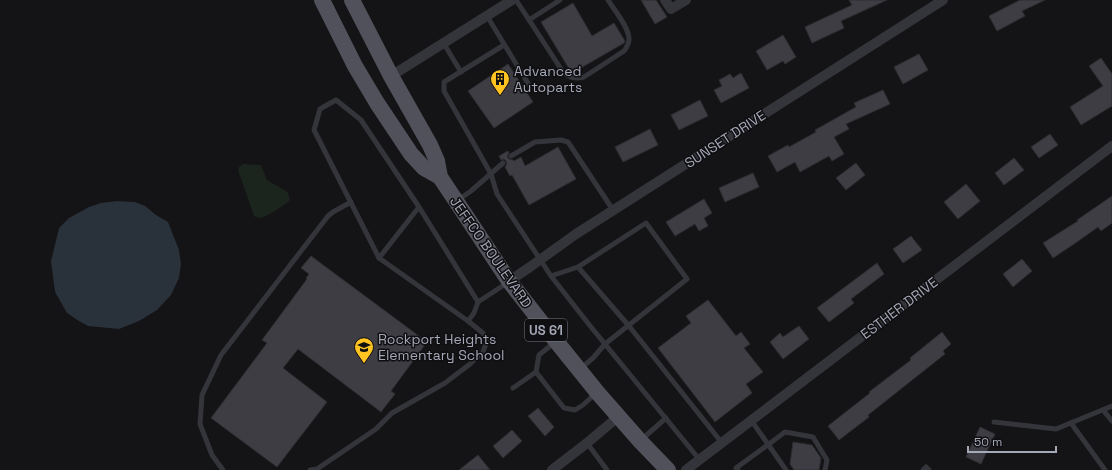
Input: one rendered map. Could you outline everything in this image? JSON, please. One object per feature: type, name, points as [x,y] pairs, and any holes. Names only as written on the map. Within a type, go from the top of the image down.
[{"type":"main road","name":"JEFFCO BOULEVARD","points":[[322,0],[355,66],[381,109],[411,154],[424,168],[440,177]]},
{"type":"main road","name":"JEFFCO BOULEVARD","points":[[352,0],[391,76],[430,145],[437,161],[440,177],[509,281],[597,392],[668,470]]},
{"type":"street","points":[[391,76],[512,0]]},
{"type":"street","points":[[665,0],[671,9],[686,0]]},
{"type":"street","name":"SUNSET DRIVE","points":[[509,281],[576,234],[943,0]]},
{"type":"street","name":"ESTHER DRIVE","points":[[686,470],[1112,146]]},
{"type":"street","points":[[555,469],[619,416]]},
{"type":"lane","points":[[516,0],[563,72],[570,78],[577,79],[584,77],[624,51],[628,46],[629,39],[627,30],[608,0]]},
{"type":"lane","points":[[529,20],[560,0]]},
{"type":"lane","points":[[487,16],[529,85]]},
{"type":"lane","points":[[444,44],[461,72]]},
{"type":"lane","points":[[504,44],[444,82],[444,91],[491,174],[497,194],[551,276],[699,459]]},
{"type":"lane","points":[[310,470],[317,469],[376,429],[392,414],[445,383],[483,352],[487,340],[483,333],[379,258],[314,130],[320,109],[336,100],[361,120],[419,207],[478,302]]},
{"type":"lane","points":[[511,156],[535,142],[561,140],[568,142],[614,210]]},
{"type":"lane","points":[[456,201],[471,191],[503,163]]},
{"type":"lane","points":[[223,470],[212,455],[200,424],[202,395],[221,355],[328,216],[351,202]]},
{"type":"lane","points":[[379,258],[419,207]]},
{"type":"lane","points":[[551,276],[578,267],[646,223],[687,279],[605,344],[593,358],[579,370]]},
{"type":"lane","points":[[578,267],[629,326],[722,443]]},
{"type":"lane","points":[[468,322],[474,313],[478,302],[509,281]]},
{"type":"lane","points":[[513,388],[536,372],[539,355],[556,342]]},
{"type":"lane","points":[[536,372],[564,408],[575,410],[597,392]]},
{"type":"lane","points":[[994,422],[1056,429],[1112,406]]},
{"type":"lane","points":[[1103,410],[1112,422]]},
{"type":"lane","points":[[640,441],[666,418]]},
{"type":"lane","points":[[751,420],[786,470]]},
{"type":"lane","points":[[1071,423],[1105,470]]},
{"type":"lane","points":[[738,470],[736,468],[785,432],[813,437],[827,460],[825,470]]},
{"type":"lane","points":[[587,444],[607,470]]},
{"type":"lane","points":[[923,470],[926,467],[929,470]]},
{"type":"shaded area","points":[[243,164],[261,165],[267,180],[286,191],[290,200],[280,208],[267,215],[260,218],[254,216],[238,170]]},
{"type":"shaded area","points":[[117,201],[135,202],[145,206],[168,222],[179,250],[181,264],[179,278],[171,295],[157,310],[139,321],[119,329],[88,326],[67,313],[55,292],[51,261],[59,228],[69,218],[89,207],[101,203]]},
{"type":"building","points":[[641,0],[656,0],[667,17],[655,24]]},
{"type":"building","points":[[849,0],[887,0],[841,21],[844,28],[812,43],[805,27],[852,5]]},
{"type":"building","points":[[1020,0],[1045,0],[1022,11],[1025,16],[997,31],[989,16]]},
{"type":"building","points":[[573,3],[592,36],[614,23],[625,41],[572,73],[541,22]]},
{"type":"building","points":[[783,35],[796,57],[785,64],[783,61],[767,70],[756,51]]},
{"type":"building","points":[[919,54],[928,70],[903,84],[894,67]]},
{"type":"building","points":[[1101,58],[1112,74],[1112,106],[1081,125],[1070,107],[1103,86],[1089,66]]},
{"type":"building","name":"Advanced Autoparts","points":[[508,64],[533,102],[494,128],[468,91]]},
{"type":"building","points":[[741,73],[749,88],[721,103],[714,90],[722,86],[719,80],[730,74],[733,78]]},
{"type":"building","points":[[883,90],[890,104],[846,124],[849,129],[834,137],[844,154],[832,161],[829,156],[800,172],[795,162],[777,172],[768,156],[788,145],[789,147],[816,132],[815,130],[856,107],[854,103]]},
{"type":"building","points":[[700,100],[708,116],[679,130],[671,115]]},
{"type":"building","points":[[650,129],[658,145],[623,162],[615,147]]},
{"type":"building","points":[[1050,134],[1058,145],[1039,158],[1031,147]]},
{"type":"building","points":[[558,147],[576,179],[529,205],[512,175],[510,176],[505,167],[507,164],[506,161],[504,159],[501,160],[499,156],[508,151],[509,153],[507,156],[509,159],[514,161],[521,157],[525,166]]},
{"type":"building","points":[[1014,158],[1024,170],[1004,185],[995,173]]},
{"type":"building","points":[[856,163],[865,175],[846,190],[836,178]]},
{"type":"building","points":[[753,173],[759,187],[725,202],[719,188]]},
{"type":"building","points":[[966,184],[980,201],[958,219],[944,202]]},
{"type":"building","points":[[1112,196],[1112,223],[1101,231],[1098,227],[1053,258],[1043,243],[1078,221],[1077,220]]},
{"type":"building","points":[[704,199],[712,213],[704,218],[708,226],[699,231],[695,224],[675,236],[666,222]]},
{"type":"building","points":[[911,236],[922,250],[903,263],[893,249]]},
{"type":"building","name":"Rockport Heights Elementary School","points":[[311,256],[427,342],[391,391],[395,394],[381,412],[298,349],[283,368],[327,402],[277,467],[211,418],[267,343],[262,340],[307,279],[306,278],[309,274],[301,268]]},
{"type":"building","points":[[1022,259],[1032,271],[1013,287],[1003,274]]},
{"type":"building","points":[[877,263],[884,274],[851,299],[854,303],[829,322],[817,308]]},
{"type":"building","points":[[708,300],[736,336],[741,332],[750,344],[744,348],[763,372],[746,384],[752,393],[715,422],[658,348],[691,323],[686,316]]},
{"type":"building","points":[[799,326],[809,339],[783,359],[770,342],[780,333],[783,337]]},
{"type":"building","points":[[942,332],[951,344],[943,351],[945,354],[839,440],[828,426],[911,360],[910,358]]},
{"type":"building","points":[[538,408],[554,427],[545,436],[528,416]]},
{"type":"building","points":[[980,427],[995,434],[981,464],[966,457]]},
{"type":"building","points":[[512,430],[522,441],[503,458],[493,446]]},
{"type":"building","points":[[793,442],[812,445],[821,458],[819,470],[794,470],[790,464]]},
{"type":"building","points":[[478,455],[490,470],[459,470]]},
{"type":"place","name":"Advanced Autoparts","points":[[500,96]]},
{"type":"place","name":"Rockport Heights Elementary School","points":[[364,364]]}]
